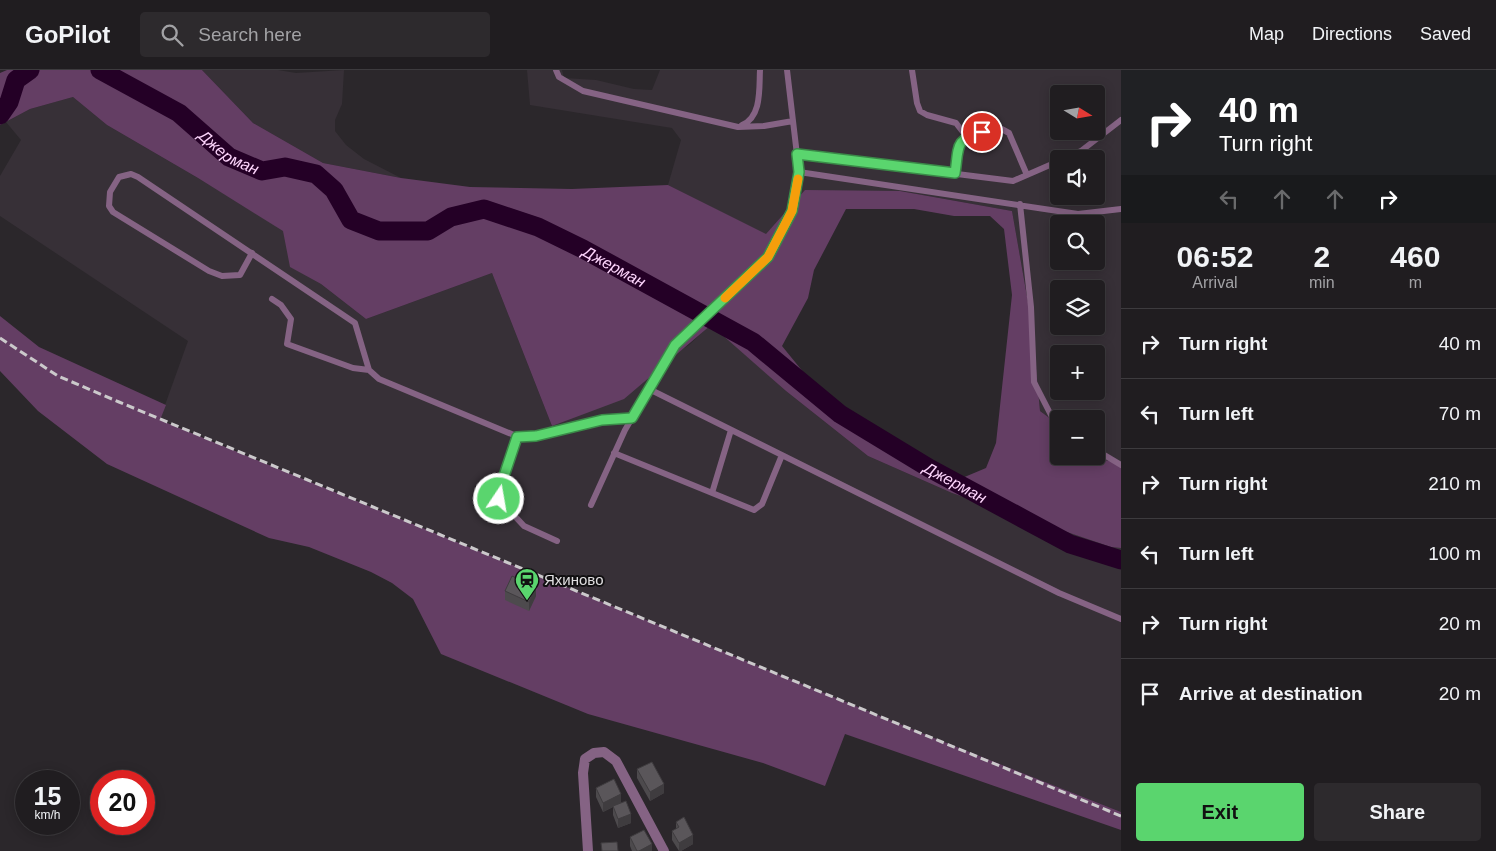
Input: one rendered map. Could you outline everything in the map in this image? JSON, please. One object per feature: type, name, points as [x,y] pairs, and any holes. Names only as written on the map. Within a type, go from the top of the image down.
[{"type":"street","points":[[588,851],[583,773],[585,759],[594,753],[604,752],[616,761],[664,851]]},
{"type":"lane","points":[[556,70],[559,77],[582,91],[738,127],[764,126],[793,121]]},
{"type":"lane","points":[[738,127],[753,117],[758,107],[760,70]]},
{"type":"lane","points":[[591,505],[632,418],[675,345],[768,257],[792,211],[799,172],[789,70]]},
{"type":"lane","points":[[912,70],[920,111],[927,115],[956,123],[966,136]]},
{"type":"lane","points":[[1082,150],[1121,120]]},
{"type":"lane","points":[[955,173],[960,143],[966,136],[998,127],[1004,128],[1009,133],[1027,175]]},
{"type":"lane","points":[[797,154],[1013,181],[1050,164]]},
{"type":"lane","points":[[799,172],[1078,214],[1121,209]]},
{"type":"lane","points":[[252,253],[240,275],[222,276],[209,271],[113,212],[109,206],[110,192],[119,177],[131,174],[252,253],[355,324],[369,370],[379,379],[517,437],[536,436],[602,420],[632,418]]},
{"type":"lane","points":[[1020,204],[1031,307],[1034,382],[1050,413]]},
{"type":"lane","points":[[272,299],[282,305],[291,319],[287,344],[353,368],[369,370]]},
{"type":"lane","points":[[649,389],[1059,593],[1121,619]]},
{"type":"lane","points":[[712,493],[731,430]]},
{"type":"lane","points":[[517,437],[502,482],[499,499],[524,526],[557,541]]},
{"type":"lane","points":[[614,453],[754,510],[759,508],[782,455]]},
{"type":"lane","points":[[1105,455],[1121,465]]},
{"type":"shaded area","points":[[7,70],[202,70],[253,123],[323,163],[401,178],[470,187],[572,189],[668,185],[766,234],[805,190],[900,191],[1012,211],[1032,325],[1040,411],[1050,418],[1050,465],[1105,465],[1105,460],[1121,464],[1121,548],[1111,547],[952,493],[868,456],[786,391],[711,325],[624,399],[552,426],[492,273],[366,319],[321,284],[290,267],[283,231],[198,178],[107,125],[73,97],[30,109],[0,125],[0,73]],"holes":[[[846,209],[914,209],[954,216],[990,216],[1004,229],[1012,295],[996,443],[986,468],[955,481],[850,415],[804,373],[782,346],[808,298],[814,270]]]},
{"type":"shaded area","points":[[202,70],[278,70],[296,73],[344,70],[342,104],[335,120],[335,131],[346,145],[364,159],[401,178],[323,163],[253,123]]},
{"type":"shaded area","points":[[527,70],[562,70],[564,78],[596,80],[634,89],[652,90],[660,70],[1121,70],[1121,464],[1105,460],[1105,410],[1050,410],[1050,418],[1040,411],[1032,325],[1012,211],[900,191],[766,235],[668,185],[681,140],[672,128],[530,105]]},
{"type":"shaded area","points":[[73,97],[107,125],[284,231],[291,267],[321,284],[366,319],[492,273],[552,426],[689,345],[711,324],[786,391],[868,456],[952,493],[1111,547],[1121,548],[1121,812],[919,732],[160,419],[188,341],[0,216],[0,176],[21,140],[6,122],[30,109]]},
{"type":"shaded area","points":[[0,316],[39,347],[166,405],[160,420],[919,732],[1121,812],[1121,830],[845,734],[825,786],[763,763],[588,714],[441,654],[413,599],[392,583],[371,572],[309,547],[269,538],[107,464],[38,411],[0,371]]},
{"type":"building","points":[[512,576],[536,587],[529,602],[505,591]]},
{"type":"building","points":[[652,762],[664,784],[650,792],[637,769]]},
{"type":"building","points":[[614,779],[621,794],[603,803],[596,788]]},
{"type":"building","points":[[626,801],[631,814],[618,819],[613,806]]},
{"type":"building","points":[[684,817],[693,835],[679,843],[672,831],[679,827],[676,822]]},
{"type":"building","points":[[644,830],[652,844],[637,851],[630,837]]},
{"type":"building","points":[[617,842],[618,851],[602,851],[601,843]]},
{"type":"waterway","name":"Джерман","points":[[0,115],[9,102],[16,80],[30,70]]},
{"type":"waterway","name":"Джерман","points":[[100,70],[179,113],[229,157],[262,171],[285,167],[316,174],[334,190],[351,220],[379,231],[428,231],[451,217],[484,209],[538,227],[583,249],[753,342],[840,414],[929,468],[1070,544],[1121,560]]},
{"type":"railway","points":[[0,338],[58,376],[1121,816]]},
{"type":"slow traffic","points":[[725,298],[768,257],[792,211],[798,179]]},
{"type":"place","name":"Яхиново","points":[[527,601]]},
{"type":"route","points":[[499,499],[502,482],[517,437],[536,436],[602,420],[632,418],[675,345],[768,257],[792,211],[799,172],[797,154],[869,161],[955,173],[960,143],[966,136],[982,132]]}]
